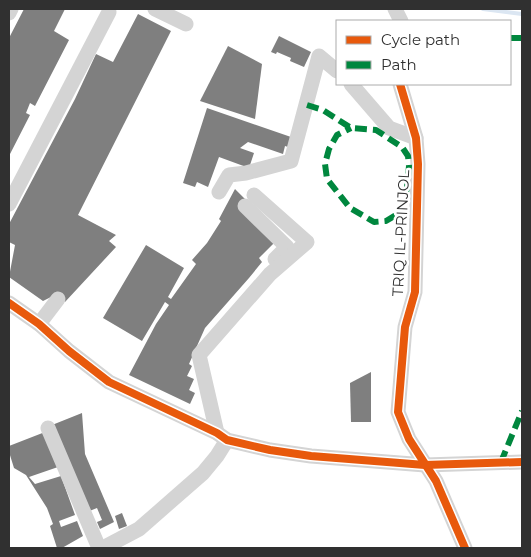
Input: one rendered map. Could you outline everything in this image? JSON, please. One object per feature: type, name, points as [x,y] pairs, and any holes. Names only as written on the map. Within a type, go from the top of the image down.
[{"type":"street","points":[[9,13],[11,9]]},
{"type":"street","points":[[155,9],[186,24]]},
{"type":"street","points":[[9,204],[109,12]]},
{"type":"street","points":[[219,192],[229,175],[246,173],[291,161],[319,56],[336,69]]},
{"type":"street","points":[[352,85],[389,128],[416,138]]},
{"type":"street","name":"TRIQ IL-PRINJOL","points":[[400,85],[416,138],[418,164],[415,292],[405,327],[398,412],[409,438],[436,481],[465,548]]},
{"type":"street","points":[[103,548],[139,529],[203,473],[217,456],[222,437],[199,355],[270,274],[307,242],[250,201]]},
{"type":"street","points":[[39,324],[58,299]]},
{"type":"street","points":[[9,302],[39,324],[69,351],[109,382],[222,437],[270,450],[311,456],[425,465],[522,462]]},
{"type":"street","points":[[48,428],[99,548]]},
{"type":"building","points":[[24,9],[65,9],[54,31],[69,40],[35,106],[30,103],[26,113],[30,115],[9,156],[9,38]]},
{"type":"building","points":[[138,14],[171,31],[78,215],[116,235],[109,241],[116,247],[65,302],[53,296],[43,301],[9,277],[15,245],[9,242],[9,224],[75,99],[96,54],[113,62]]},
{"type":"building","points":[[279,36],[311,52],[304,67],[290,61],[291,58],[277,52],[276,54],[271,52]]},
{"type":"building","points":[[228,46],[262,64],[255,119],[200,101]]},
{"type":"building","points":[[207,108],[291,137],[288,147],[285,146],[283,154],[248,142],[240,148],[254,153],[249,168],[219,157],[208,187],[197,182],[195,187],[183,183]]},
{"type":"building","points":[[235,189],[247,201],[274,243],[259,258],[262,262],[205,328],[189,364],[192,366],[187,376],[194,379],[189,390],[195,393],[190,404],[129,375],[156,324],[169,305],[165,302],[142,341],[103,318],[146,245],[184,268],[168,297],[171,299],[196,264],[192,260],[207,243],[221,221],[219,219]]},
{"type":"building","points":[[371,372],[371,422],[351,422],[350,383]]},
{"type":"building","points":[[82,413],[85,454],[114,522],[100,529],[97,522],[102,520],[97,508],[87,512],[52,425]]},
{"type":"building","points":[[45,432],[58,467],[29,477],[35,484],[61,476],[75,515],[59,521],[61,527],[77,521],[83,536],[62,548],[57,548],[50,526],[53,524],[47,508],[26,475],[14,468],[9,452],[9,446]]},
{"type":"building","points":[[122,513],[127,526],[119,529],[115,516]]},
{"type":"waterway","points":[[483,9],[522,14]]},
{"type":"marked path","points":[[511,38],[522,38]]},
{"type":"marked path","points":[[307,105],[323,110],[351,128],[376,130],[402,147],[408,156],[407,188],[403,205],[396,215],[386,221],[374,222],[350,208],[327,179],[325,164],[329,149],[337,135],[351,128]]},
{"type":"marked path","points":[[501,462],[522,411]]},
{"type":"cycle path","points":[[400,85],[416,138],[418,164],[415,292],[405,327],[398,412],[409,439],[436,481],[465,548]]},
{"type":"cycle path","points":[[9,303],[39,324],[69,351],[109,382],[217,433],[227,440],[270,450],[311,456],[425,465],[522,462]]}]
